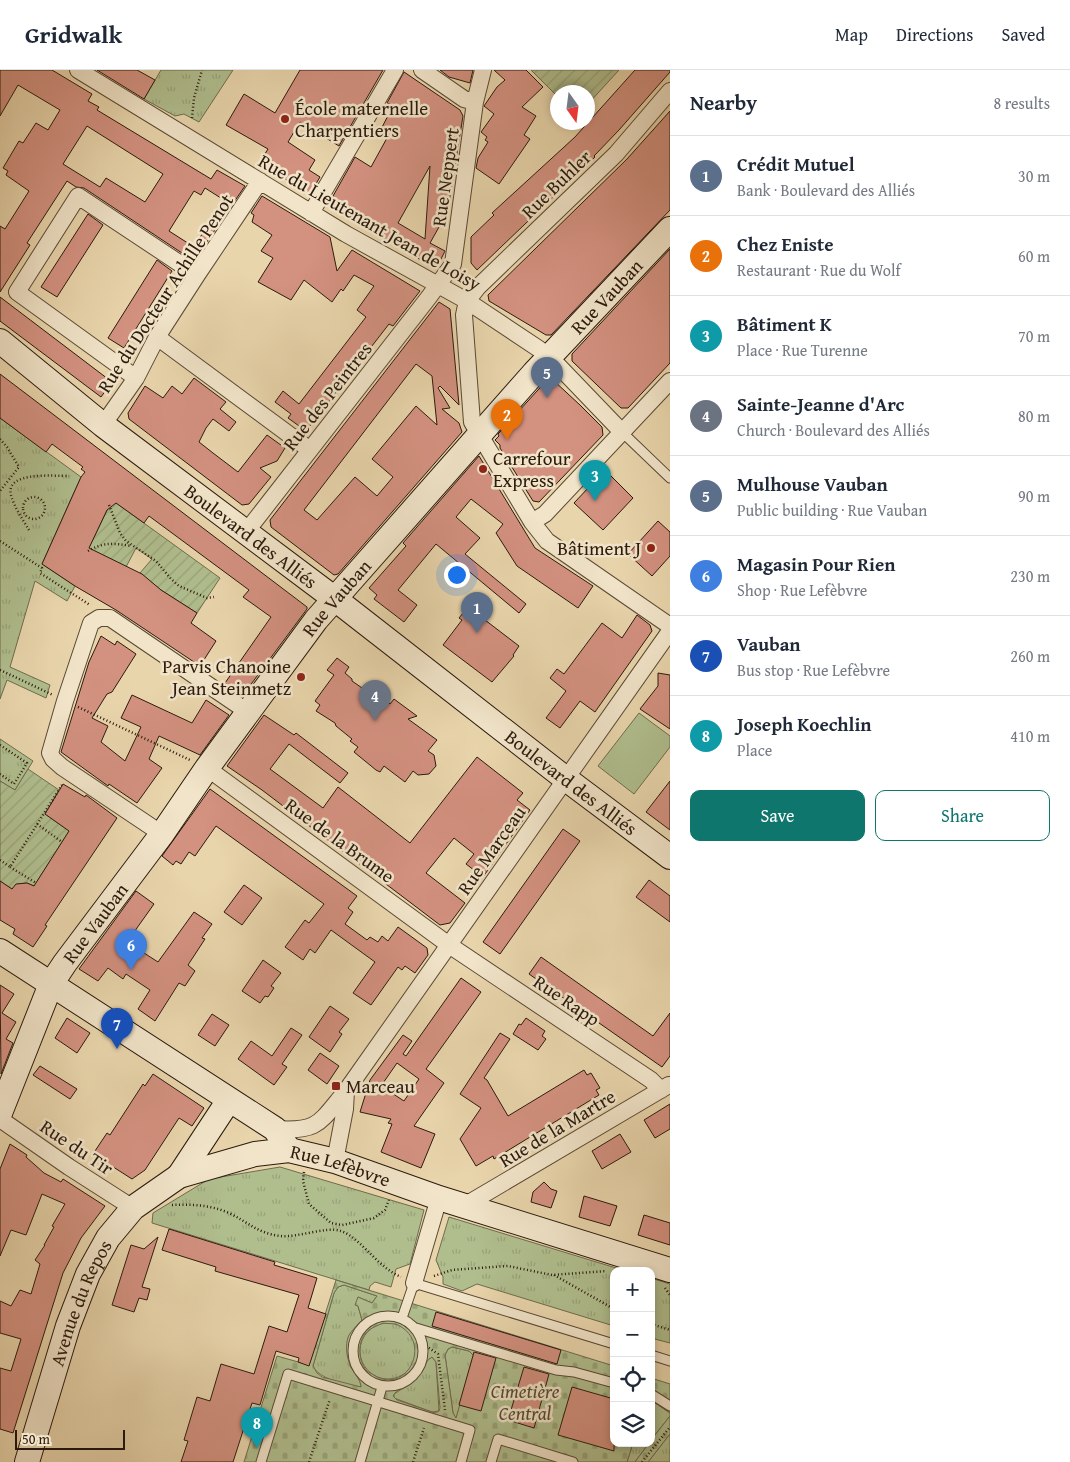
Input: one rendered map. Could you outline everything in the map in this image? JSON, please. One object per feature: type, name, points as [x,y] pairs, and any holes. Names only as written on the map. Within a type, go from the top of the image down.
[{"type":"main road","name":"Rue Vauban","points":[[0,1113],[51,984],[316,620],[479,433],[549,356],[670,229]]},
{"type":"main road","name":"Boulevard des Alliés","points":[[0,341],[103,425],[335,599],[566,779],[670,857]]},
{"type":"main road","name":"Rue Lefèbvre","points":[[0,951],[275,1129],[297,1152],[335,1161],[439,1198],[670,1270]]},
{"type":"main road","name":"Avenue du Repos","points":[[179,1176],[229,1100]]},
{"type":"main road","name":"Avenue du Repos","points":[[27,1462],[68,1326],[88,1274],[108,1238],[133,1208],[179,1176],[255,1154],[297,1152]]},
{"type":"street","name":"Rue du Lieutenant Jean de Loisy","points":[[78,70],[346,234],[467,301],[549,356],[622,432]]},
{"type":"street","points":[[311,213],[395,70]]},
{"type":"street","points":[[422,70],[464,99],[475,102]]},
{"type":"street","name":"Rue Neppert","points":[[439,285],[453,264],[475,102],[483,70]]},
{"type":"street","name":"Rue Buhler","points":[[467,301],[478,287],[616,154],[670,91]]},
{"type":"street","name":"Rue du Docteur Achille Penot","points":[[103,425],[136,378],[157,337],[197,275],[260,182]]},
{"type":"street","points":[[136,378],[18,292],[78,196],[197,275]]},
{"type":"street","name":"Rue des Peintres","points":[[246,532],[439,285]]},
{"type":"street","points":[[467,301],[464,315],[472,422],[532,522],[547,541],[670,626]]},
{"type":"street","points":[[157,337],[310,450]]},
{"type":"street","points":[[532,522],[545,514],[670,382]]},
{"type":"street","points":[[162,834],[56,763],[50,753],[65,701],[92,623],[99,618],[110,618],[248,712]]},
{"type":"street","name":"Rue Marceau","points":[[275,1129],[305,1129],[320,1122],[346,1092],[670,631]]},
{"type":"street","name":"Rue de la Brume","points":[[207,768],[449,945]]},
{"type":"street","name":"Rue Rapp","points":[[449,945],[651,1080],[665,1087]]},
{"type":"street","name":"Rue de la Martre","points":[[464,1206],[665,1087]]},
{"type":"street","points":[[335,1161],[346,1110],[346,1092]]},
{"type":"street","name":"Rue du Tir","points":[[0,1119],[69,1167],[133,1208]]},
{"type":"street","points":[[414,1282],[439,1198]]},
{"type":"lane","points":[[622,432],[670,478]]},
{"type":"lane","points":[[402,1318],[414,1282],[610,1343]]},
{"type":"lane","points":[[416,1328],[423,1344],[422,1362],[414,1376],[399,1386],[382,1387],[365,1378],[354,1363],[353,1341],[364,1324],[382,1315],[402,1318],[416,1328],[556,1370],[574,1372],[610,1382]]},
{"type":"lane","points":[[655,1356],[670,1361]]},
{"type":"lane","points":[[261,1462],[288,1374],[470,1430],[461,1462]]},
{"type":"lane","points":[[360,1462],[382,1387]]},
{"type":"lane","points":[[655,1397],[670,1406]]},
{"type":"lane","points":[[491,1462],[498,1439],[573,1462]]},
{"type":"path","points":[[192,118],[194,98],[202,70]]},
{"type":"path","points":[[0,439],[7,447],[18,467],[0,491]]},
{"type":"path","points":[[12,483],[24,478],[69,476]]},
{"type":"path","points":[[9,480],[12,483]]},
{"type":"path","points":[[12,483],[11,496],[22,513],[29,530]]},
{"type":"path","points":[[30,497],[37,497],[45,504],[44,512],[40,517],[32,519],[22,513],[23,506],[30,497]]},
{"type":"path","points":[[110,505],[120,533],[126,541],[156,561],[171,580],[179,586],[207,598],[214,598]]},
{"type":"path","points":[[0,541],[42,568],[40,573],[92,607],[99,618]]},
{"type":"path","points":[[88,551],[101,544],[108,543],[133,546]]},
{"type":"path","points":[[0,670],[207,768]]},
{"type":"path","points":[[0,745],[27,763],[14,784],[0,774]]},
{"type":"path","points":[[10,867],[70,773]]},
{"type":"path","points":[[37,824],[62,842]]},
{"type":"path","points":[[0,860],[36,883]]},
{"type":"path","points":[[297,1152],[310,1204],[331,1223],[342,1225],[359,1223],[374,1218],[385,1210],[395,1182]]},
{"type":"path","points":[[165,1205],[208,1206],[229,1213],[259,1232],[282,1236],[340,1230],[390,1272],[414,1282],[452,1270],[479,1267],[508,1266],[552,1274],[604,1272],[634,1259]]},
{"type":"path","points":[[334,1230],[336,1224]]},
{"type":"path","points":[[552,1274],[610,1307]]},
{"type":"path","points":[[655,1325],[670,1330]]},
{"type":"path","points":[[423,1344],[438,1354],[447,1423]]},
{"type":"path","points":[[309,1462],[333,1388]]},
{"type":"path","points":[[413,1462],[427,1417]]},
{"type":"path","points":[[642,1462],[670,1427]]},
{"type":"green space","points":[[161,70],[233,70],[199,122],[184,114],[175,116],[144,99]]},
{"type":"green space","points":[[531,70],[619,70],[595,96],[595,85],[550,85],[550,89]]},
{"type":"green space","points":[[0,418],[81,477],[42,564],[75,586],[67,601],[35,581],[10,667],[50,685],[46,698],[7,680],[0,699]]},
{"type":"green space","points":[[112,500],[220,578],[197,613],[161,590],[140,573],[152,559],[136,548],[126,567],[96,552],[85,556]]},
{"type":"green space","points":[[639,713],[670,736],[670,747],[634,794],[598,766]]},
{"type":"green space","points":[[0,739],[33,761],[15,790],[0,781]]},
{"type":"green space","points":[[28,769],[59,790],[45,814],[69,831],[34,886],[27,883],[17,884],[12,889],[0,881],[0,781],[15,790]]},
{"type":"green space","points":[[280,1167],[424,1210],[410,1264],[396,1269],[391,1287],[375,1282],[370,1286],[369,1290],[152,1223],[153,1213],[209,1179]]},
{"type":"green space","points":[[449,1217],[613,1267],[610,1267],[610,1325],[477,1284],[462,1291],[443,1284],[443,1277],[436,1260]]},
{"type":"green space","points":[[655,1279],[670,1284],[670,1343],[655,1339]]},
{"type":"green space","name":"Cimetière Central","points":[[336,1280],[610,1365],[610,1447],[632,1447],[627,1462],[244,1462],[277,1356],[309,1365]],"holes":[[[344,1285],[377,1296],[372,1303],[358,1297],[355,1305],[358,1306],[362,1320],[347,1339],[349,1363],[361,1387],[322,1377],[313,1366],[334,1293],[338,1287]],[[383,1323],[398,1325],[408,1333],[414,1342],[415,1353],[412,1363],[407,1372],[399,1378],[388,1380],[377,1377],[367,1371],[361,1361],[360,1344],[362,1339],[369,1330]],[[452,1347],[469,1351],[474,1356],[456,1418],[453,1413],[445,1355],[448,1349]],[[432,1357],[436,1362],[440,1408],[435,1413],[397,1400],[393,1396],[397,1391],[410,1384]]]},
{"type":"green space","points":[[344,1285],[377,1296],[372,1303],[358,1297],[358,1306],[362,1320],[350,1334],[350,1366],[360,1381],[361,1387],[342,1384],[327,1378],[320,1374],[313,1366],[334,1293],[338,1287]]},
{"type":"green space","points":[[388,1323],[399,1325],[408,1331],[414,1340],[416,1351],[414,1362],[408,1371],[399,1377],[388,1379],[377,1377],[368,1371],[362,1362],[360,1351],[362,1340],[368,1331],[377,1325]]},
{"type":"green space","points":[[452,1347],[469,1351],[474,1356],[456,1419],[453,1413],[445,1355],[448,1349]]},
{"type":"green space","points":[[432,1357],[436,1362],[439,1411],[432,1412],[394,1398],[394,1394],[413,1382],[427,1360]]},
{"type":"green space","points":[[655,1379],[670,1384],[670,1413],[655,1403]]},
{"type":"green space","points":[[655,1403],[670,1413],[670,1416],[655,1435]]},
{"type":"green space","points":[[670,1416],[670,1434],[648,1462],[635,1462],[646,1447],[655,1447],[655,1435]]},
{"type":"green space","points":[[670,1434],[670,1462],[648,1462]]},
{"type":"green space","points":[[632,1447],[646,1447],[635,1462],[627,1462]]},
{"type":"building","points":[[0,70],[52,70],[92,94],[88,101],[99,107],[97,110],[211,179],[217,170],[245,186],[234,202],[226,198],[224,200],[205,188],[201,195],[194,191],[169,231],[194,247],[209,223],[217,227],[194,261],[84,188],[76,187],[67,181],[27,243],[30,245],[0,292],[0,226],[5,229],[29,191],[6,175],[8,171],[3,168],[19,141],[23,143],[36,123],[48,130],[60,110],[18,85],[0,116]],"holes":[[[87,126],[163,174],[145,202],[106,178],[100,187],[63,164]]]},
{"type":"building","points":[[97,70],[137,70],[155,80],[144,99]]},
{"type":"building","name":"École maternelle Charpentiers","points":[[300,70],[383,70],[339,146],[300,122],[288,142],[315,160],[309,170],[320,177],[310,194],[259,163],[268,149],[226,125],[244,94],[275,113]]},
{"type":"building","points":[[440,70],[473,70],[470,83],[449,77]]},
{"type":"building","points":[[494,70],[526,70],[543,87],[522,107],[536,116],[524,135],[530,139],[499,184],[476,168],[478,158],[488,142],[485,140],[487,137],[481,132],[494,114],[484,106],[497,87],[505,80]]},
{"type":"building","points":[[635,70],[670,70],[595,157],[477,270],[471,263],[471,237],[494,215],[492,213],[581,130],[595,130],[595,115]]},
{"type":"building","points":[[404,72],[460,110],[463,116],[446,221],[443,220],[430,243],[445,251],[436,269],[328,205],[355,157],[371,167],[387,138],[379,133],[393,106],[387,103]],"holes":[[[430,166],[425,239],[398,223]]]},
{"type":"building","points":[[670,111],[670,210],[551,335],[546,335],[489,301],[488,295],[627,159]]},
{"type":"building","points":[[262,196],[330,237],[337,271],[352,250],[420,291],[393,326],[389,324],[306,431],[288,418],[291,414],[275,402],[283,391],[299,404],[366,317],[357,310],[374,286],[354,275],[343,291],[341,289],[332,302],[304,280],[291,300],[258,282],[273,258],[261,251],[272,235],[252,222],[254,215],[251,213]]},
{"type":"building","points":[[88,214],[103,225],[57,297],[41,287]]},
{"type":"building","points":[[670,249],[670,363],[628,408],[621,408],[572,361],[572,354]]},
{"type":"building","points":[[157,260],[172,271],[124,348],[108,338]]},
{"type":"building","points":[[0,297],[112,382],[101,397],[0,321]]},
{"type":"building","points":[[439,302],[450,309],[459,405],[440,386],[438,388],[450,408],[442,409],[459,423],[462,432],[338,574],[334,575],[271,527],[270,520]],"holes":[[[416,364],[432,376],[437,425],[416,406],[372,459],[393,477],[377,496],[355,477],[317,520],[304,510]]]},
{"type":"building","points":[[0,374],[307,607],[243,695],[225,683],[271,617],[243,597],[249,590],[149,516],[144,523],[116,503],[107,510],[89,548],[142,574],[161,590],[197,613],[191,623],[216,641],[200,666],[42,564],[81,477],[85,472],[81,469],[83,467],[52,444],[46,452],[0,418]]},
{"type":"building","points":[[194,378],[226,402],[220,409],[236,422],[229,431],[213,419],[206,428],[199,442],[213,453],[238,472],[267,435],[285,448],[277,461],[260,468],[271,477],[249,504],[242,505],[129,419],[128,413],[145,386],[163,398],[172,386],[182,394]]},
{"type":"building","points":[[547,380],[553,380],[580,405],[602,427],[603,435],[539,502],[533,501],[500,448],[500,445],[495,440],[499,436],[498,434]]},
{"type":"building","points":[[479,456],[535,548],[593,586],[578,608],[517,566],[496,533],[503,524],[471,499],[456,517],[480,538],[465,554],[526,604],[519,613],[436,544],[398,590],[417,605],[404,622],[374,599],[377,595],[369,588],[406,546],[403,543]]},
{"type":"building","points":[[605,470],[633,498],[603,530],[574,503]]},
{"type":"building","name":"Bâtiment J","points":[[658,521],[670,532],[670,556],[652,576],[628,554]]},
{"type":"building","points":[[468,607],[519,646],[514,656],[492,682],[443,645],[462,620],[459,618]]},
{"type":"building","points":[[637,615],[650,625],[652,631],[595,712],[580,701],[560,728],[546,718],[566,691],[550,678],[557,669],[564,674],[602,623],[622,638]]},
{"type":"building","points":[[101,636],[115,645],[117,641],[136,654],[112,692],[107,694],[92,718],[108,726],[101,742],[125,761],[141,727],[121,718],[132,695],[192,723],[206,700],[229,715],[200,755],[159,736],[149,759],[162,768],[137,803],[109,784],[108,786],[61,752],[89,662]]},
{"type":"building","points":[[337,658],[349,667],[345,673],[352,681],[381,701],[383,699],[390,704],[394,699],[417,716],[408,719],[437,740],[428,751],[434,755],[436,766],[429,774],[418,775],[413,771],[405,782],[384,766],[380,772],[376,770],[354,752],[358,747],[350,741],[352,739],[335,723],[316,711],[320,705],[315,701],[334,675],[327,670]]},
{"type":"building","points":[[658,673],[670,675],[670,729],[640,709],[658,686]]},
{"type":"building","points":[[264,715],[294,735],[296,733],[348,773],[340,783],[289,744],[270,769],[323,808],[338,787],[410,843],[477,757],[523,793],[517,800],[530,810],[483,877],[466,864],[474,854],[454,838],[426,873],[465,903],[450,923],[440,925],[262,790],[227,766]]},
{"type":"building","points":[[670,781],[670,830],[646,812]]},
{"type":"building","points":[[63,784],[85,797],[86,795],[117,818],[45,925],[47,926],[33,947],[13,934],[15,929],[0,920],[0,881],[12,889],[16,884],[27,883],[34,886],[69,831],[45,814]]},
{"type":"building","points":[[210,789],[357,896],[348,908],[353,912],[345,924],[367,940],[370,937],[378,942],[382,936],[388,941],[398,927],[427,948],[428,955],[415,973],[405,966],[402,970],[398,967],[371,1005],[353,993],[375,962],[331,930],[315,953],[310,949],[303,960],[285,947],[305,920],[309,923],[324,904],[216,826],[195,856],[189,852],[181,864],[176,861],[173,865],[162,856]]},
{"type":"building","points":[[563,829],[580,841],[500,954],[483,942]]},
{"type":"building","points":[[649,880],[670,896],[670,922],[636,897]]},
{"type":"building","points":[[244,885],[262,898],[242,925],[224,912]]},
{"type":"building","points":[[136,891],[154,904],[127,942],[158,962],[194,912],[212,924],[202,938],[205,939],[188,965],[195,971],[185,986],[179,983],[155,1021],[138,1009],[150,990],[126,974],[123,979],[108,968],[98,981],[79,969]]},
{"type":"building","points":[[541,957],[653,1036],[670,1013],[670,1056],[662,1067],[529,974]]},
{"type":"building","points":[[263,960],[281,973],[271,986],[274,988],[268,997],[265,996],[260,1003],[242,991]]},
{"type":"building","points":[[461,978],[481,992],[426,1069],[444,1083],[414,1126],[435,1134],[421,1168],[381,1152],[392,1124],[388,1123],[391,1119],[360,1112],[370,1080],[403,1035],[412,1041],[403,1054],[406,1056]],"holes":[[[397,1063],[419,1079],[404,1101],[381,1086]]]},
{"type":"building","points":[[0,985],[14,994],[2,1013],[16,1022],[6,1039],[13,1043],[1,1074]]},
{"type":"building","points":[[330,1006],[349,1019],[339,1032],[342,1034],[330,1052],[309,1037]]},
{"type":"building","points":[[212,1014],[229,1025],[215,1046],[198,1035]]},
{"type":"building","points":[[67,1018],[90,1033],[77,1053],[55,1038]]},
{"type":"building","points":[[526,1018],[545,1031],[542,1036],[546,1039],[538,1050],[513,1034],[519,1024],[521,1025]]},
{"type":"building","points":[[291,1028],[302,1035],[282,1064],[287,1067],[274,1085],[238,1059],[251,1041],[272,1056]]},
{"type":"building","points":[[500,1033],[510,1039],[484,1078],[508,1116],[584,1070],[587,1075],[591,1073],[600,1088],[596,1090],[599,1095],[494,1159],[493,1156],[476,1166],[460,1139],[481,1108],[460,1094]]},
{"type":"building","points":[[320,1053],[339,1066],[327,1084],[308,1070]]},
{"type":"building","points":[[40,1066],[77,1089],[70,1099],[33,1075]]},
{"type":"building","points":[[153,1074],[204,1108],[192,1126],[179,1118],[145,1170],[132,1179],[93,1154],[107,1133],[110,1135],[143,1084],[145,1086]]},
{"type":"building","points":[[670,1104],[670,1129],[655,1138],[644,1120]]},
{"type":"building","points":[[620,1134],[631,1152],[602,1169],[592,1151]]},
{"type":"building","points":[[10,1144],[27,1155],[26,1157],[44,1173],[61,1182],[63,1179],[105,1206],[81,1238],[63,1273],[13,1433],[0,1429],[0,1368],[11,1371],[21,1339],[0,1333],[0,1301],[11,1306],[20,1290],[31,1294],[40,1264],[35,1260],[45,1245],[54,1227],[52,1226],[65,1204],[42,1194],[26,1235],[11,1230],[0,1256],[0,1169]]},
{"type":"building","points":[[544,1182],[551,1189],[557,1191],[551,1208],[531,1202],[533,1192]]},
{"type":"building","points":[[584,1196],[617,1206],[610,1226],[579,1217]]},
{"type":"building","points":[[644,1215],[670,1223],[670,1245],[638,1235]]},
{"type":"building","points":[[169,1229],[275,1262],[274,1265],[317,1278],[308,1308],[326,1314],[309,1366],[298,1362],[299,1358],[276,1351],[260,1405],[252,1403],[233,1462],[181,1462],[188,1441],[184,1440],[197,1397],[210,1401],[221,1364],[254,1374],[269,1326],[287,1332],[299,1295],[215,1271],[216,1267],[162,1250]]},
{"type":"building","points":[[158,1237],[142,1287],[150,1289],[147,1300],[139,1298],[134,1312],[112,1305],[131,1245],[144,1249]]},
{"type":"building","points":[[436,1312],[561,1350],[557,1364],[432,1326]]},
{"type":"building","points":[[474,1352],[496,1358],[481,1411],[459,1405]]},
{"type":"building","points":[[524,1367],[549,1374],[534,1428],[508,1420]]},
{"type":"building","points":[[572,1387],[610,1398],[610,1447],[614,1447],[614,1451],[558,1435]]},
{"type":"place","name":"École maternelle Charpentiers","points":[[285,119]]},
{"type":"place","name":"Mulhouse Vauban","points":[[547,398]]},
{"type":"place","name":"Chez Eniste","points":[[507,440]]},
{"type":"place","name":"Carrefour Express","points":[[483,469]]},
{"type":"place","name":"Bâtiment K","points":[[595,501]]},
{"type":"place","name":"Bâtiment J","points":[[651,548]]},
{"type":"place","name":"Crédit Mutuel","points":[[477,633]]},
{"type":"place","name":"Parvis Chanoine Jean Steinmetz","points":[[301,677]]},
{"type":"place","name":"Sainte-Jeanne d'Arc","points":[[375,721]]},
{"type":"place","name":"Magasin Pour Rien","points":[[131,970]]},
{"type":"place","name":"Vauban","points":[[117,1049]]},
{"type":"place","name":"Marceau","points":[[336,1086]]},
{"type":"place","name":"Joseph Koechlin","points":[[257,1448]]}]
